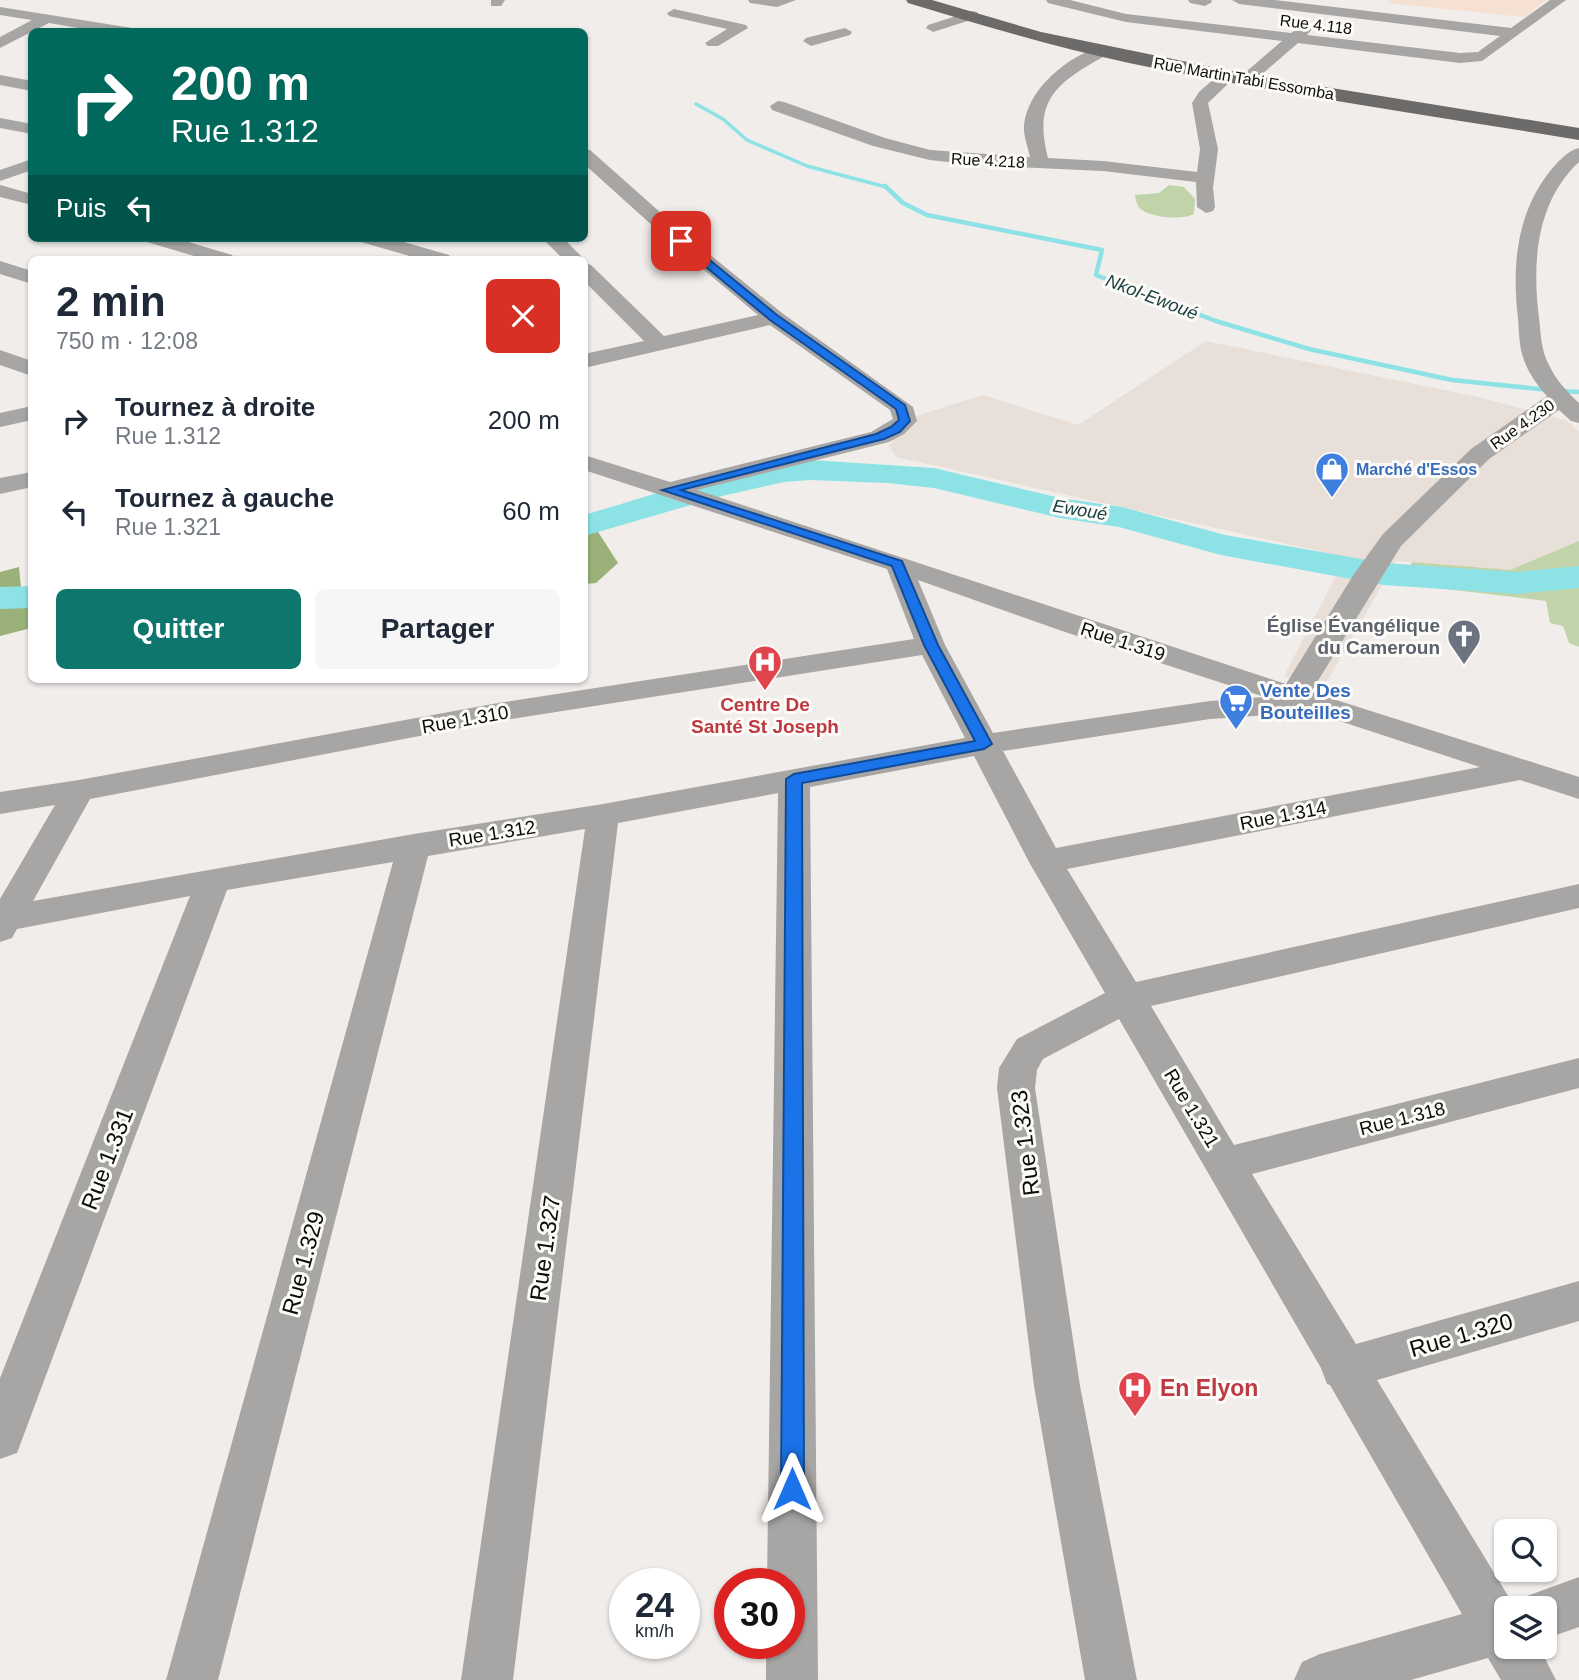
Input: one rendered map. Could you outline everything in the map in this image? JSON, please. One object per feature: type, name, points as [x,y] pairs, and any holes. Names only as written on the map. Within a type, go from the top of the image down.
[{"type":"main road","name":"Rue Martin Tabi Essomba","points":[[914,0],[1037,36],[1102,51],[1238,77],[1576,130]]},
{"type":"street","points":[[755,0],[777,3],[789,0]]},
{"type":"street","name":"Rue 4.118","points":[[1053,0],[1114,16],[1460,58],[1482,56],[1559,0]]},
{"type":"street","points":[[1239,0],[1325,6],[1513,33]]},
{"type":"street","points":[[1185,25],[1203,1]]},
{"type":"street","points":[[695,3],[674,14],[741,28],[713,43]]},
{"type":"street","points":[[1206,207],[1205,178],[1209,149],[1200,103],[1205,95],[1238,77],[1295,39],[1325,6]]},
{"type":"street","points":[[0,11],[108,28]]},
{"type":"street","points":[[933,28],[972,15]]},
{"type":"street","points":[[30,28],[49,18]]},
{"type":"street","points":[[1,43],[28,29]]},
{"type":"street","points":[[810,41],[845,32]]},
{"type":"street","points":[[1,43],[22,46]]},
{"type":"street","points":[[1040,163],[1033,122],[1047,89],[1065,72],[1102,51]]},
{"type":"street","points":[[0,80],[28,85]]},
{"type":"street","name":"Rue 4.218","points":[[778,106],[879,142],[930,155],[975,160],[1121,167],[1205,178]]},
{"type":"street","points":[[4,126],[28,129]]},
{"type":"street","name":"Rue 4.230","points":[[1304,699],[1368,573],[1392,540],[1480,454],[1562,393],[1537,365],[1532,352],[1527,310],[1526,255],[1533,220],[1547,187],[1564,164],[1579,153]]},
{"type":"street","points":[[588,158],[681,241],[774,318],[901,407],[905,421],[880,436],[668,490]]},
{"type":"street","points":[[0,176],[28,166]]},
{"type":"street","points":[[0,191],[28,199]]},
{"type":"street","points":[[168,242],[215,256]]},
{"type":"street","points":[[382,242],[431,256]]},
{"type":"street","points":[[556,242],[571,256]]},
{"type":"street","points":[[0,267],[28,277]]},
{"type":"street","points":[[588,273],[659,344]]},
{"type":"street","points":[[588,298],[624,307]]},
{"type":"street","points":[[588,359],[774,318]]},
{"type":"street","points":[[3,360],[28,368]]},
{"type":"street","points":[[0,420],[28,414]]},
{"type":"street","name":"Rue 1.319","points":[[588,463],[898,564],[1072,625],[1579,788]]},
{"type":"street","points":[[0,486],[28,480]]},
{"type":"street","name":"Rue 1.321","points":[[898,564],[931,645],[1046,862],[1343,1369],[1494,1601]]},
{"type":"street","name":"Rue 1.310","points":[[0,803],[79,791],[498,712],[931,645]]},
{"type":"street","points":[[984,744],[1210,710],[1304,699]]},
{"type":"street","name":"Rue 1.312","points":[[2,923],[214,880],[603,815],[984,744]]},
{"type":"street","name":"Rue 1.314","points":[[1046,862],[1520,769]]},
{"type":"street","points":[[792,1680],[794,779]]},
{"type":"street","points":[[2,923],[79,791]]},
{"type":"street","name":"Rue 1.327","points":[[487,1680],[603,815]]},
{"type":"street","name":"Rue 1.329","points":[[192,1680],[414,845]]},
{"type":"street","name":"Rue 1.331","points":[[0,1437],[214,880]]},
{"type":"street","name":"Rue 1.323","points":[[1111,1680],[1057,1386],[1016,1088],[1018,1068],[1030,1049],[1127,998],[1579,896]]},
{"type":"street","name":"Rue 1.318","points":[[1225,1164],[1579,1073]]},
{"type":"street","name":"Rue 1.320","points":[[1343,1369],[1579,1301]]},
{"type":"street","points":[[1557,1612],[1579,1602]]},
{"type":"street","points":[[1320,1680],[1494,1637]]},
{"type":"street","name":"Rue 1.321","points":[[1523,1659],[1530,1680]]},
{"type":"shaded area","points":[[1389,0],[1546,0],[1524,17],[1388,3]]},
{"type":"shaded area","name":"Marché d'Essos","points":[[1206,341],[1483,398],[1568,421],[1579,432],[1579,541],[1510,570],[1396,561],[1323,688],[1284,676],[1346,557],[896,457],[889,446],[913,417],[983,395],[1078,425]]},
{"type":"green space","points":[[1169,185],[1184,187],[1195,199],[1194,214],[1182,217],[1161,216],[1147,213],[1139,207],[1135,195],[1159,193]]},
{"type":"green space","points":[[593,524],[618,563],[596,583],[588,584],[588,525]]},
{"type":"green space","points":[[1579,541],[1579,647],[1569,643],[1563,626],[1550,623],[1546,601],[1404,584],[1412,562],[1510,570]]},
{"type":"green space","points":[[19,567],[22,598],[28,597],[28,629],[0,636],[0,572]]},
{"type":"waterway","name":"Nkol-Ewoué","points":[[696,104],[723,119],[747,140],[807,166],[886,187]]},
{"type":"waterway","name":"Nkol-Ewoué","points":[[885,186],[903,203],[927,215],[1102,250],[1096,275],[1216,321],[1309,349],[1452,380],[1549,390]]},
{"type":"waterway","name":"Nkol-Ewoué","points":[[1561,391],[1579,392]]},
{"type":"waterway","name":"Ewoué","points":[[588,525],[714,488],[784,472],[810,470],[887,473],[934,478],[1060,508],[1122,517],[1221,545],[1384,574],[1517,583],[1579,577]]},
{"type":"waterway","name":"Ewoué","points":[[0,598],[28,597]]},
{"type":"place","name":"Marché d'Essos","points":[[1332,499]]},
{"type":"place","name":"Église Évangélique du Cameroun","points":[[1464,666]]},
{"type":"place","name":"Centre De Santé St Joseph","points":[[765,692]]},
{"type":"place","name":"Vente Des Bouteilles","points":[[1236,731]]},
{"type":"place","name":"En Elyon","points":[[1135,1418]]},
{"type":"route","points":[[681,241],[774,318],[901,407],[905,421],[880,436],[668,490],[898,564],[931,645],[984,744],[794,779],[792,1489]]}]
